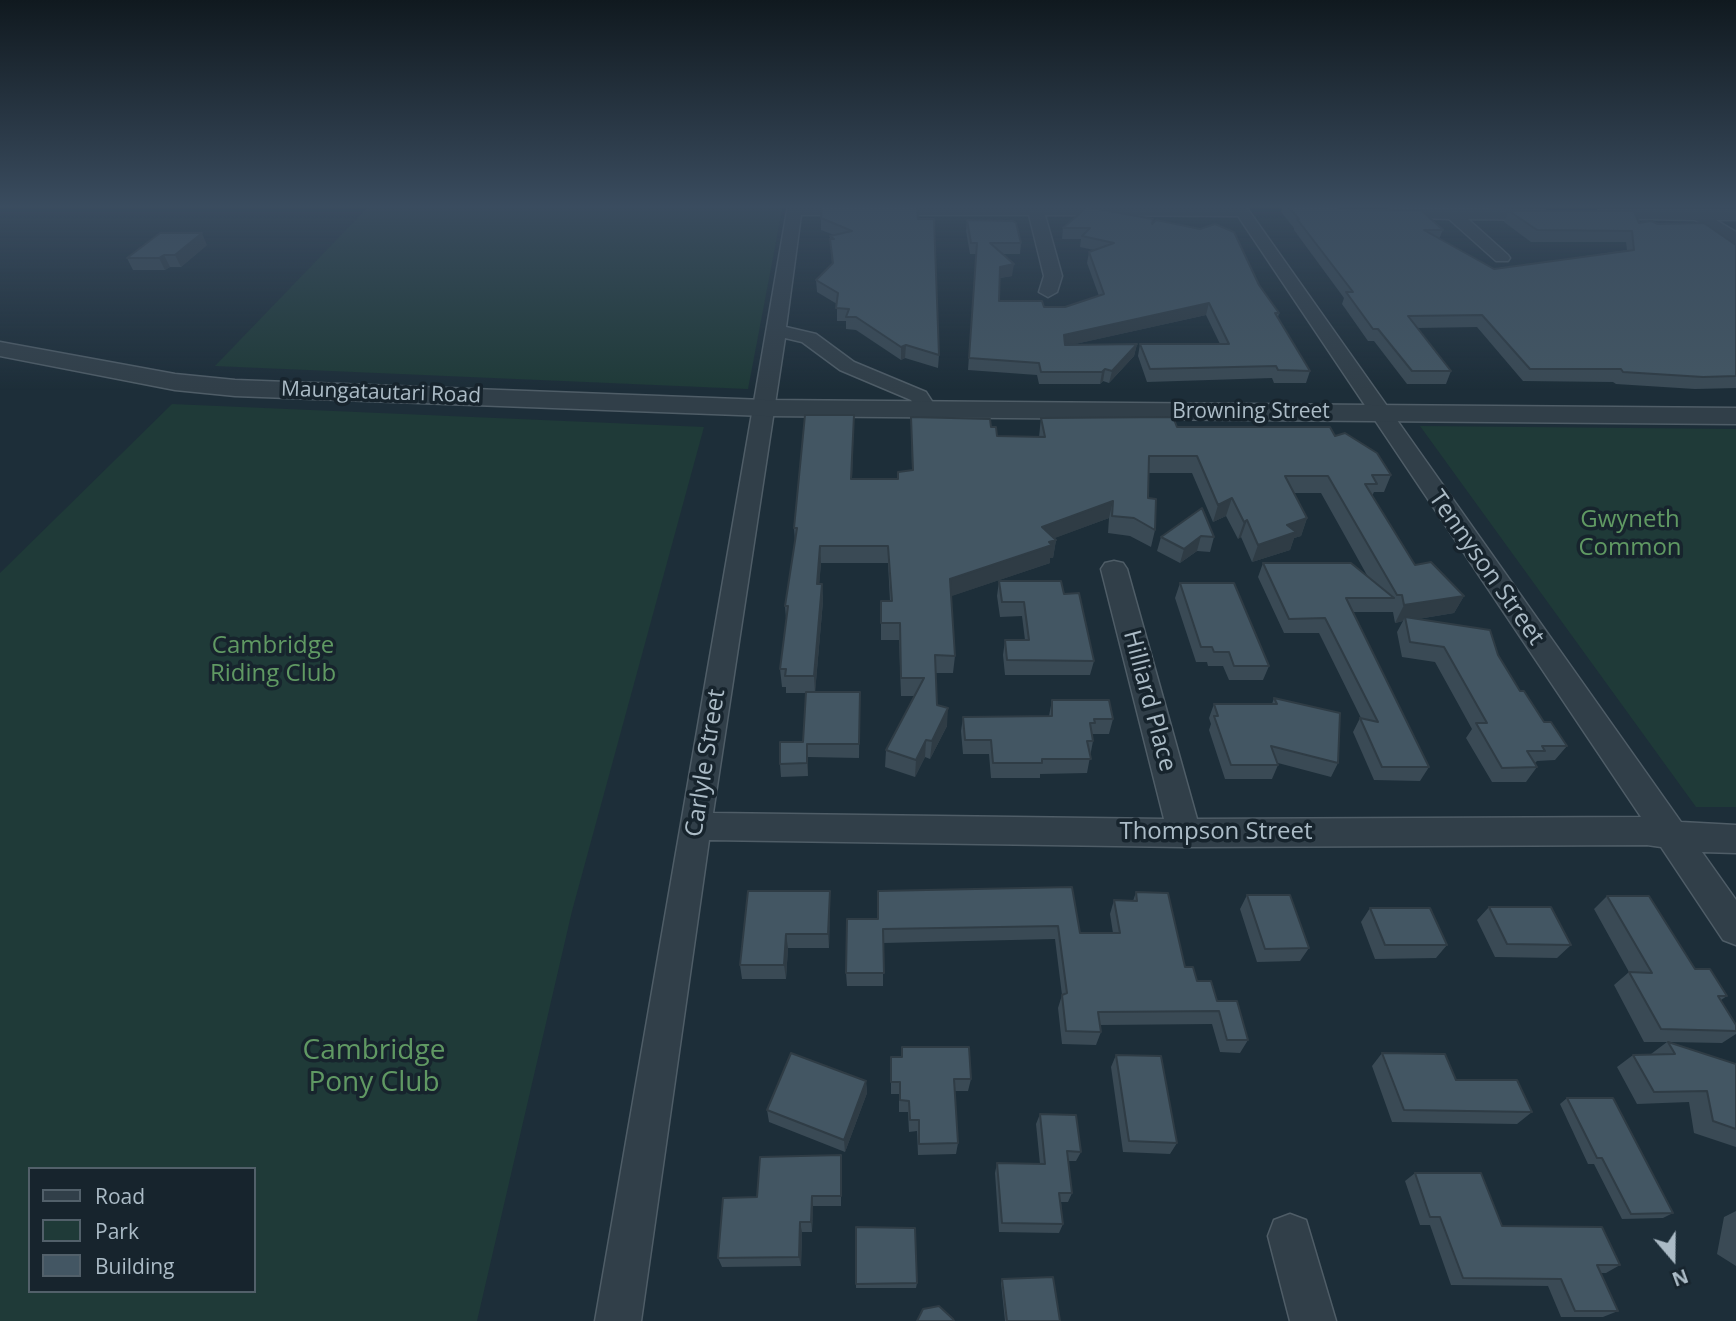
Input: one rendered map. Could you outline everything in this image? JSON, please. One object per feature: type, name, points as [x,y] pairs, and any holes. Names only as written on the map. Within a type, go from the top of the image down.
[{"type":"street","name":"Carlyle Street","points":[[618,1321],[695,826],[765,408],[785,267]]},
{"type":"street","points":[[1048,292],[1053,276],[1051,267]]},
{"type":"street","name":"Tennyson Street","points":[[1280,267],[1736,929]]},
{"type":"street","points":[[776,330],[809,338],[847,366],[919,396],[927,409]]},
{"type":"street","name":"Maungatautari Road","points":[[0,349],[174,382],[235,388],[765,408]]},
{"type":"street","name":"Browning Street","points":[[765,408],[1736,416]]},
{"type":"street","name":"Hilliard Place","points":[[1114,569],[1184,833]]},
{"type":"street","name":"Thompson Street","points":[[695,826],[1184,833],[1647,831],[1672,836],[1736,839]]},
{"type":"street","points":[[1290,1236],[1313,1321]]},
{"type":"green space","points":[[311,267],[771,267],[748,389],[215,366]]},
{"type":"green space","name":"Cambridge Riding Club","points":[[172,404],[704,427],[572,911],[477,1321],[0,1321],[0,573]]},
{"type":"green space","name":"Gwyneth Common","points":[[1420,426],[1736,429],[1736,807],[1696,807]]},
{"type":"building","points":[[829,267],[936,267],[939,355],[906,345],[901,347],[856,317],[846,317],[849,309],[836,308],[838,293],[816,280]]},
{"type":"building","points":[[975,267],[1002,267],[999,301],[1042,301],[1044,307],[1065,307],[1104,294],[1094,267],[1250,267],[1310,371],[1278,370],[1276,366],[1150,369],[1140,344],[1229,344],[1209,303],[1064,335],[1065,345],[1137,344],[1112,371],[1041,372],[1039,363],[969,358]]},
{"type":"building","points":[[1334,267],[1490,267],[1494,269],[1511,267],[1736,267],[1736,376],[1703,377],[1623,372],[1621,369],[1530,369],[1482,315],[1408,316],[1451,371],[1412,371],[1378,329],[1373,329],[1346,292],[1353,292]]},
{"type":"building","points":[[805,415],[854,415],[851,479],[898,479],[898,472],[913,470],[911,417],[990,419],[991,427],[996,427],[997,436],[1045,437],[1041,418],[1173,417],[1177,427],[1330,427],[1335,436],[1345,433],[1377,453],[1391,475],[1372,475],[1377,484],[1365,484],[1415,565],[1431,562],[1464,596],[1404,605],[1402,595],[1397,595],[1328,476],[1285,476],[1307,518],[1287,525],[1296,532],[1258,545],[1247,520],[1244,522],[1232,498],[1218,505],[1197,456],[1149,456],[1148,498],[1156,499],[1155,530],[1134,518],[1112,516],[1113,501],[1042,527],[1056,540],[1049,542],[1052,545],[950,579],[955,656],[935,655],[937,705],[948,708],[932,741],[926,740],[916,760],[886,750],[924,678],[901,678],[900,623],[881,623],[881,601],[892,601],[888,546],[820,546],[817,584],[822,584],[814,676],[785,676],[786,669],[780,669],[788,606],[785,606],[797,528],[794,528]]},
{"type":"building","points":[[1202,508],[1214,537],[1201,536],[1184,549],[1161,537]]},
{"type":"building","points":[[1263,563],[1351,563],[1394,598],[1346,598],[1429,767],[1382,767],[1360,718],[1378,722],[1325,618],[1289,619]]},
{"type":"building","points":[[999,581],[1061,581],[1064,594],[1079,593],[1094,661],[1007,660],[1005,640],[1029,640],[1024,602],[1002,602]]},
{"type":"building","points":[[1180,583],[1234,583],[1269,666],[1234,666],[1229,652],[1214,652],[1212,647],[1201,647]]},
{"type":"building","points":[[1405,617],[1490,630],[1498,655],[1520,691],[1524,691],[1544,722],[1551,722],[1567,746],[1542,746],[1545,751],[1527,751],[1537,767],[1502,768],[1476,723],[1487,723],[1444,647],[1410,642]]},
{"type":"building","points":[[806,692],[860,692],[859,744],[807,744],[807,763],[780,764],[780,742],[803,742]]},
{"type":"building","points":[[1274,698],[1340,713],[1338,763],[1271,746],[1278,765],[1231,765],[1214,716],[1218,716],[1214,704],[1277,704]]},
{"type":"building","points":[[1052,700],[1109,700],[1113,719],[1094,719],[1095,723],[1090,723],[1093,741],[1087,741],[1091,759],[993,763],[991,740],[965,740],[963,717],[1052,716]]},
{"type":"building","points":[[1072,887],[1080,933],[1120,933],[1114,900],[1137,901],[1136,892],[1168,893],[1185,967],[1193,967],[1197,981],[1211,981],[1217,1001],[1237,1001],[1248,1040],[1227,1040],[1219,1011],[1098,1012],[1101,1032],[1066,1031],[1062,995],[1067,993],[1058,926],[883,929],[884,973],[846,973],[847,919],[878,919],[878,891]]},
{"type":"building","points":[[748,891],[830,891],[828,934],[786,934],[784,965],[740,965]]},
{"type":"building","points":[[1247,895],[1290,895],[1309,948],[1265,949]]},
{"type":"building","points":[[1607,896],[1649,896],[1695,969],[1710,969],[1727,996],[1718,996],[1736,1025],[1736,1031],[1661,1029],[1629,972],[1652,973]]},
{"type":"building","points":[[1489,907],[1551,907],[1571,945],[1507,944]]},
{"type":"building","points":[[1370,908],[1430,908],[1447,945],[1385,945]]},
{"type":"building","points":[[1668,1042],[1736,1064],[1736,1129],[1713,1121],[1707,1091],[1654,1092],[1633,1055],[1675,1054]]},
{"type":"building","points":[[902,1047],[969,1047],[971,1079],[954,1079],[958,1143],[919,1144],[919,1120],[910,1120],[909,1101],[900,1100],[900,1082],[891,1082],[891,1057],[902,1057]]},
{"type":"building","points":[[791,1053],[866,1081],[844,1140],[767,1110]]},
{"type":"building","points":[[1382,1053],[1445,1054],[1456,1080],[1517,1080],[1532,1112],[1404,1110]]},
{"type":"building","points":[[1116,1055],[1161,1056],[1177,1143],[1129,1141]]},
{"type":"building","points":[[1567,1098],[1613,1098],[1673,1213],[1631,1214],[1602,1158],[1597,1158]]},
{"type":"building","points":[[1040,1114],[1076,1115],[1081,1152],[1067,1151],[1072,1193],[1059,1193],[1063,1224],[1002,1223],[997,1163],[1045,1164]]},
{"type":"building","points":[[841,1155],[841,1196],[812,1196],[811,1222],[800,1222],[799,1257],[718,1258],[723,1198],[757,1197],[760,1157]]},
{"type":"building","points":[[1415,1173],[1481,1173],[1502,1226],[1602,1227],[1620,1265],[1597,1265],[1618,1311],[1575,1311],[1561,1279],[1463,1278],[1440,1217],[1430,1217]]},
{"type":"building","points":[[856,1227],[915,1228],[917,1283],[856,1284]]},
{"type":"building","points":[[1053,1277],[1060,1321],[1007,1321],[1002,1279]]},
{"type":"building","points":[[939,1306],[954,1321],[917,1321],[923,1309]]},
{"type":"park label","name":"Cambridge Pony Club","points":[[374,1067]]}]
